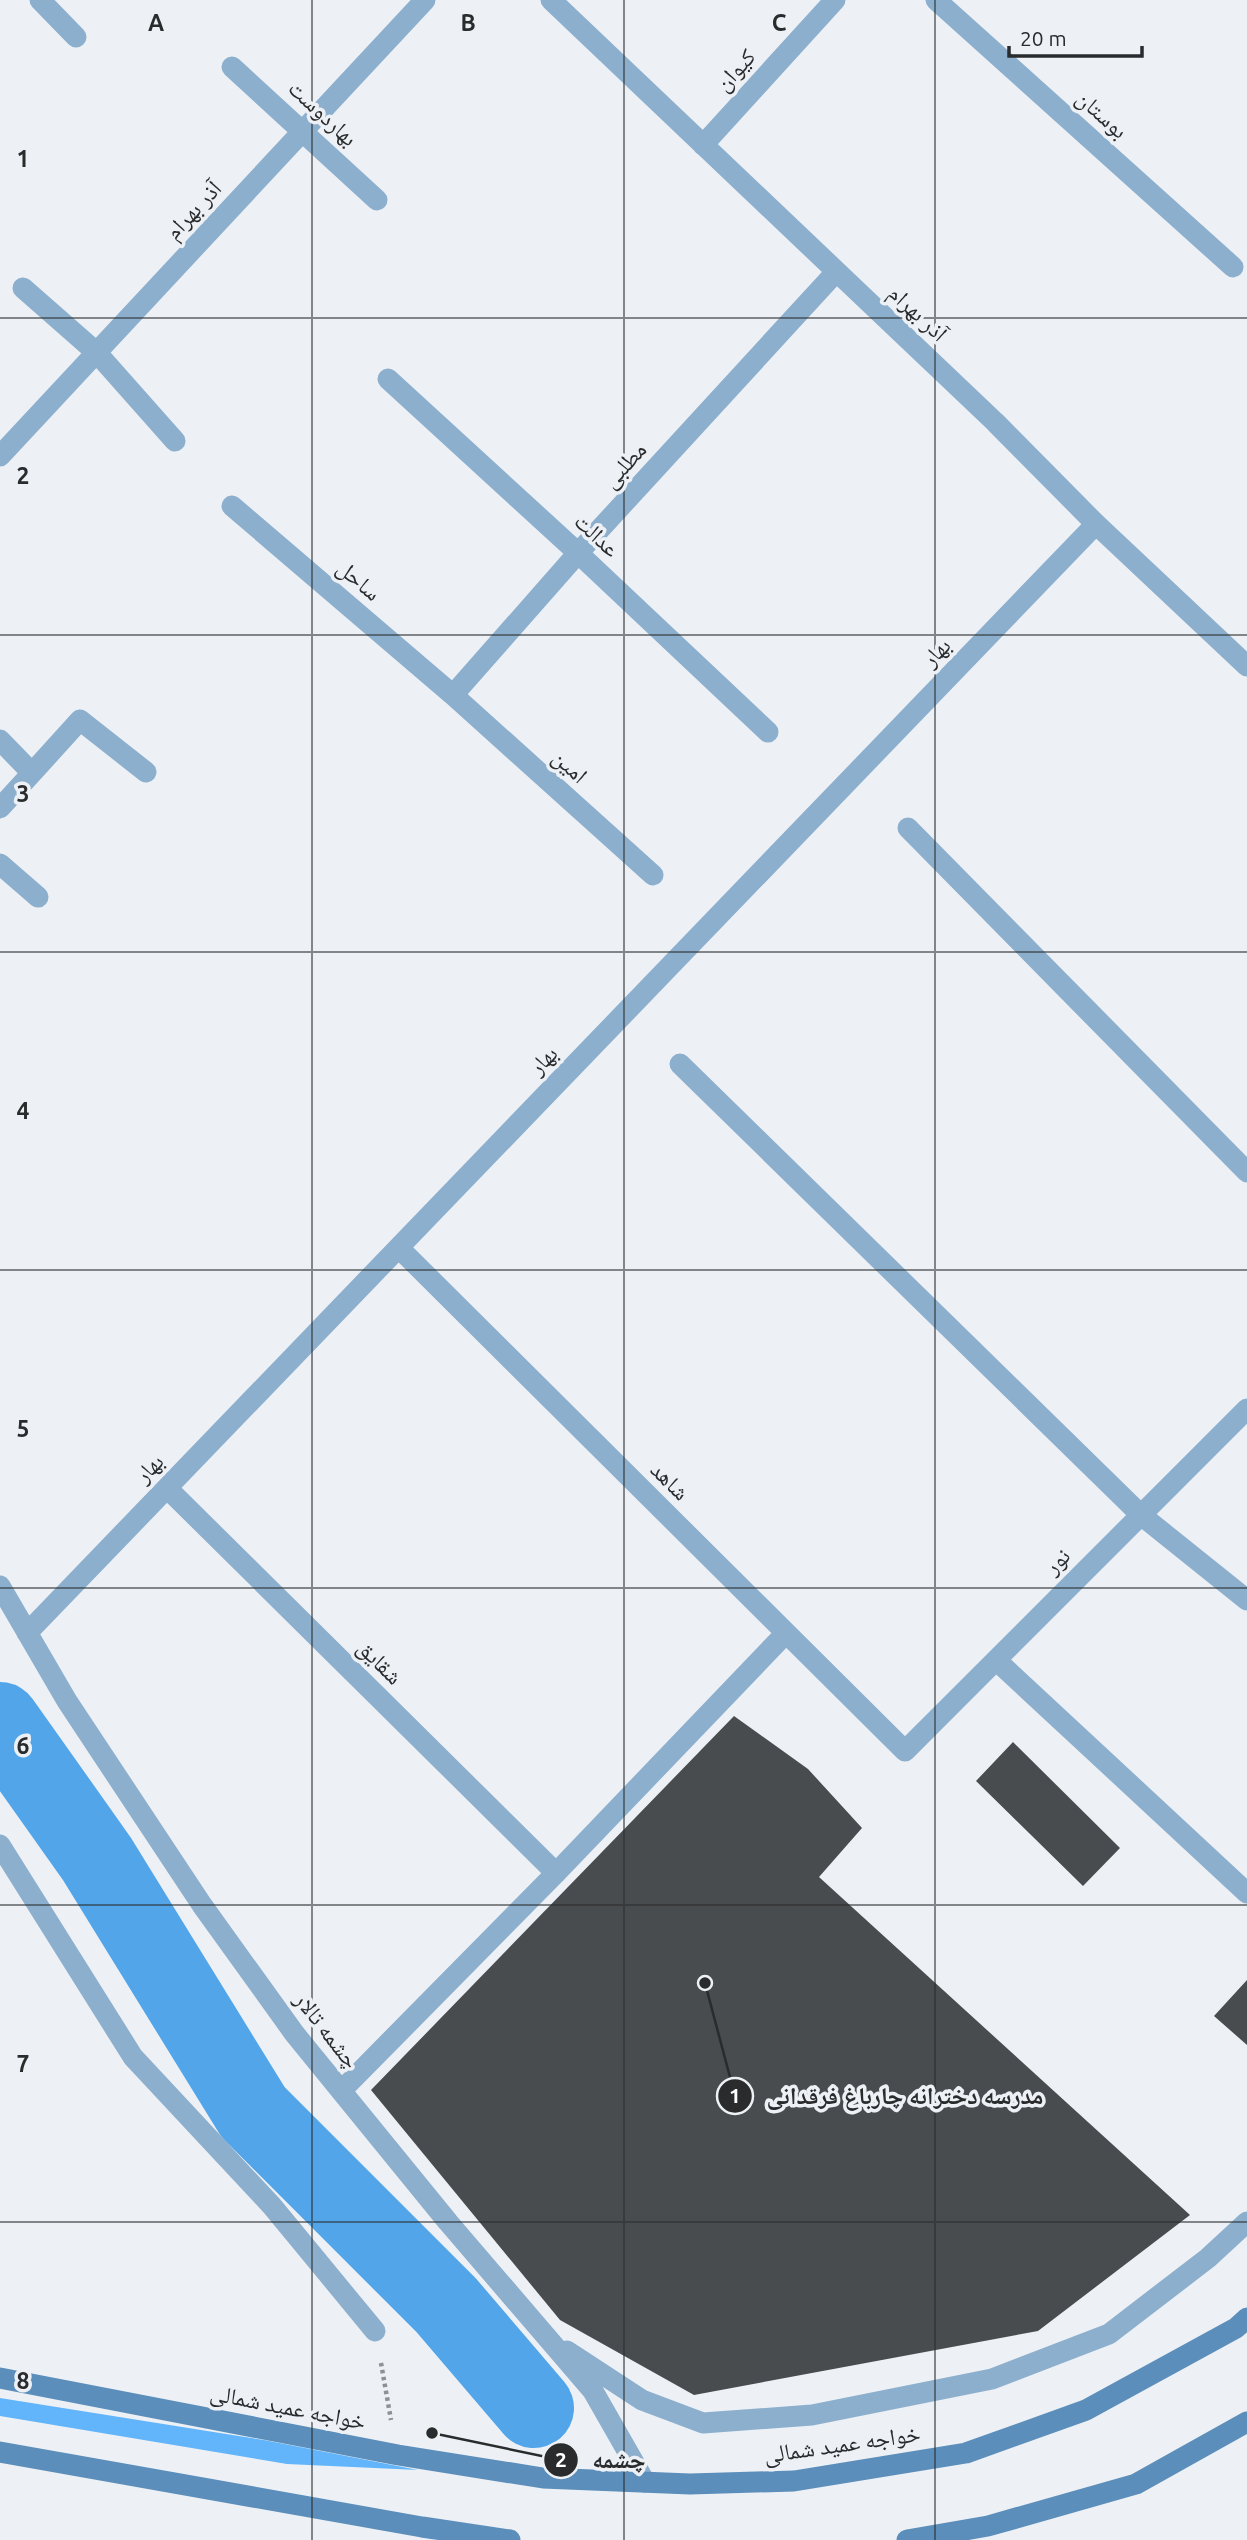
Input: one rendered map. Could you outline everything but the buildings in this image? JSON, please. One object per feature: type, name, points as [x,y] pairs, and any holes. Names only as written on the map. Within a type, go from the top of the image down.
[{"type":"main road","name":"خواجه عمید شمالی","points":[[0,2378],[398,2455],[542,2478],[645,2482],[794,2481],[966,2454],[1086,2410],[1236,2328],[1247,2318]]},
{"type":"main road","points":[[907,2540],[988,2526],[1136,2484],[1247,2422]]},
{"type":"main road","points":[[0,2452],[422,2527],[510,2540]]},
{"type":"street","points":[[40,0],[76,37]]},
{"type":"street","name":"آذر بهرام","points":[[0,456],[425,0]]},
{"type":"street","name":"آذر بهرام","points":[[551,0],[1247,666]]},
{"type":"street","name":"کیوان","points":[[703,145],[835,0]]},
{"type":"street","name":"بوستان","points":[[936,0],[1233,267]]},
{"type":"street","name":"بهاردوست","points":[[232,67],[304,130],[377,200]]},
{"type":"street","name":"مطلبی","points":[[453,695],[578,553],[836,272]]},
{"type":"street","points":[[23,288],[97,353],[175,441]]},
{"type":"street","name":"عدالت","points":[[388,379],[768,732]]},
{"type":"street","name":"ساحل","points":[[232,506],[453,695]]},
{"type":"street","name":"بهار","points":[[27,1633],[1096,524]]},
{"type":"street","name":"امین","points":[[453,695],[653,875]]},
{"type":"street","points":[[0,808],[80,719],[146,772]]},
{"type":"street","points":[[0,740],[32,773]]},
{"type":"street","points":[[908,828],[1247,1172]]},
{"type":"street","points":[[0,864],[38,897]]},
{"type":"street","points":[[680,1064],[1141,1515],[1247,1600]]},
{"type":"street","name":"شاهد","points":[[399,1248],[905,1751]]},
{"type":"street","name":"نور","points":[[905,1751],[1247,1409]]},
{"type":"street","name":"شقایق","points":[[167,1488],[556,1874]]},
{"type":"street","name":"چشمه تالار","points":[[0,1586],[67,1701],[202,1905],[294,2033],[593,2391],[645,2482]]},
{"type":"street","points":[[341,2091],[556,1874],[786,1633]]},
{"type":"street","points":[[996,1660],[1247,1893]]},
{"type":"street","points":[[0,1845],[0,1853]]},
{"type":"street","points":[[0,1845],[133,2057],[272,2206],[375,2331]]},
{"type":"street","points":[[550,2341],[642,2400],[703,2423],[812,2415],[992,2379],[1109,2334],[1208,2259],[1247,2222]]},
{"type":"path","points":[[375,2331],[398,2455]]},
{"type":"shaded area","points":[[0,2398],[264,2440],[418,2470],[287,2464],[0,2416]]},
{"type":"waterway","points":[[0,1722],[97,1859],[253,2112],[446,2305],[534,2408]]},
{"type":"place","name":"مدرسه دخترانه چارباغ فرقدانی","points":[[705,1983]]},
{"type":"place","name":"چشمه","points":[[432,2433]]}]
